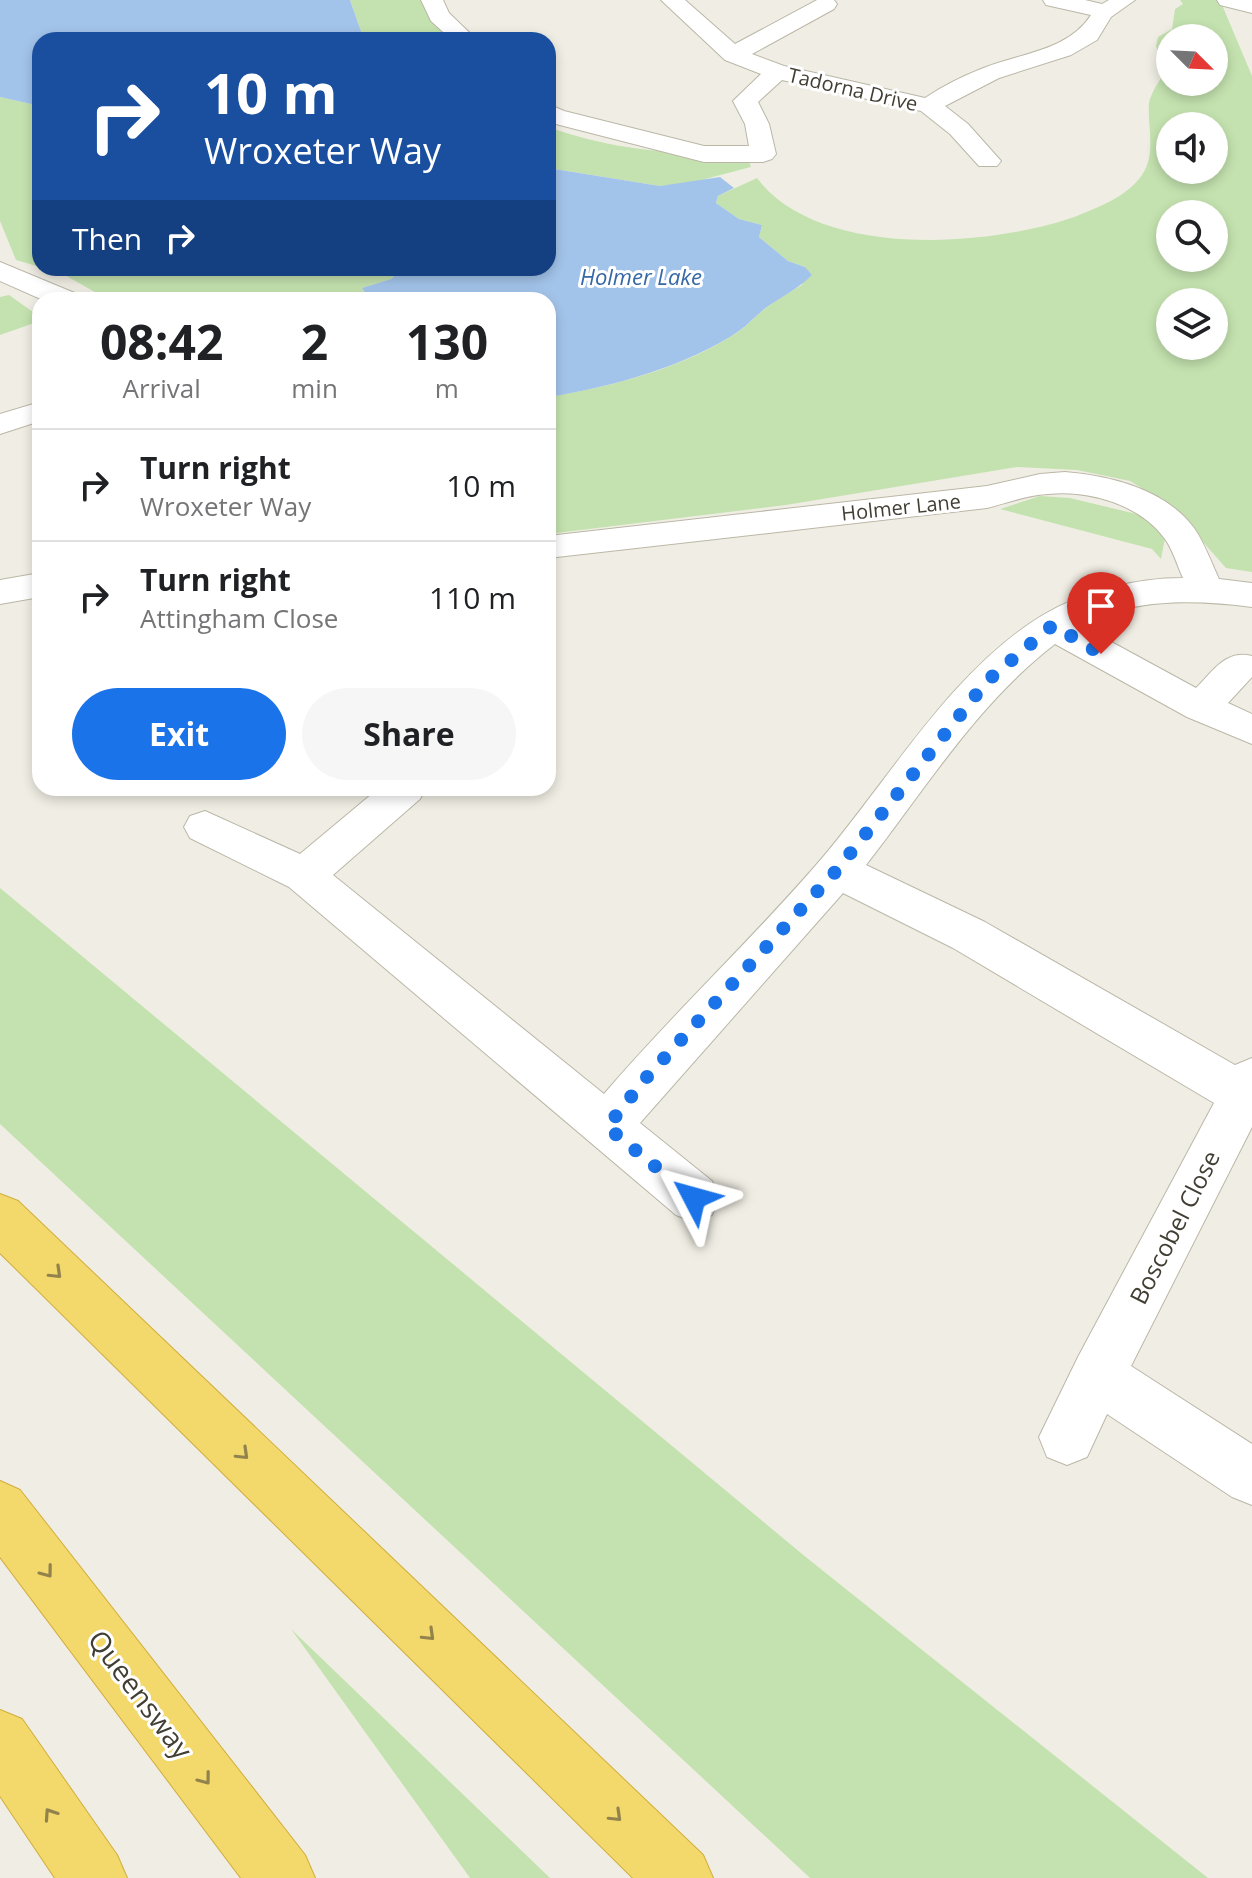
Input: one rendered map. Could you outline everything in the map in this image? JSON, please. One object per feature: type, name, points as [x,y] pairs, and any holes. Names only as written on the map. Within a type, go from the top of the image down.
[{"type":"highway","points":[[0,1218],[680,1878]]},
{"type":"highway","name":"Queensway","points":[[0,1510],[282,1878]]},
{"type":"highway","points":[[0,1741],[94,1878]]},
{"type":"street","points":[[432,0],[439,16],[457,32]]},
{"type":"street","name":"Tadorna Drive","points":[[672,0],[733,55],[777,72],[929,106],[980,153],[942,148]]},
{"type":"street","name":"Tadorna Drive","points":[[1054,0],[1114,6]]},
{"type":"street","points":[[1228,0],[1252,6]]},
{"type":"street","points":[[733,55],[826,4]]},
{"type":"street","name":"Tadorna Drive","points":[[929,106],[953,90],[991,73],[1063,50],[1089,35],[1114,6]]},
{"type":"street","name":"Tadorna Drive","points":[[556,116],[704,154],[763,154],[757,124],[745,101],[777,72]]},
{"type":"street","points":[[0,270],[49,292]]},
{"type":"street","points":[[0,424],[32,414]]},
{"type":"street","name":"Holmer Lane","points":[[556,546],[987,497],[1050,483],[1102,487],[1139,500],[1162,516],[1182,537],[1205,588]]},
{"type":"street","points":[[0,592],[32,586]]},
{"type":"street","points":[[607,1127],[646,1078],[837,870],[987,681],[1053,625],[1096,605],[1150,593],[1205,588],[1252,595]]},
{"type":"street","points":[[1053,625],[1076,641],[1201,707],[1252,730]]},
{"type":"street","points":[[1201,707],[1240,666]]},
{"type":"street","points":[[304,875],[397,796]]},
{"type":"street","points":[[205,827],[304,875],[694,1198]]},
{"type":"street","points":[[837,870],[969,935],[1248,1087]]},
{"type":"street","name":"Boscobel Close","points":[[1067,1437],[1248,1087]]},
{"type":"street","points":[[1097,1376],[1252,1477]]},
{"type":"green space","points":[[350,0],[420,0],[447,32],[361,32]]},
{"type":"green space","points":[[1180,0],[1220,0],[1252,76],[1252,572],[1226,568],[1172,507],[1130,481],[1077,470],[1017,467],[786,505],[556,533],[556,396],[622,382],[694,356],[738,332],[766,308],[802,285],[805,267],[788,261],[759,237],[762,225],[739,219],[716,203],[718,196],[757,178],[785,204],[821,223],[863,234],[908,239],[999,235],[1041,227],[1085,213],[1126,192],[1145,170],[1150,152],[1149,103],[1156,87],[1156,96],[1228,96],[1228,24],[1173,24],[1175,9],[1183,4]]},
{"type":"green space","points":[[0,97],[32,104],[32,265],[16,260],[0,221]]},
{"type":"green space","points":[[556,130],[646,150],[746,152],[751,167],[686,184],[660,186],[556,169]]},
{"type":"green space","points":[[67,276],[394,276],[362,288],[365,292],[95,292]]},
{"type":"green space","points":[[9,295],[32,311],[32,324],[0,335],[0,297]]},
{"type":"green space","points":[[1040,496],[1070,498],[1149,517],[1165,538],[1161,559],[1152,549],[1000,509]]},
{"type":"green space","points":[[0,888],[807,1558],[1208,1878],[810,1878],[0,1124]]},
{"type":"green space","points":[[291,1629],[550,1878],[470,1878]]},
{"type":"water","points":[[0,0],[350,0],[361,32],[32,32],[32,104],[0,97]]},
{"type":"water","name":"Holmer Lake","points":[[556,169],[660,186],[720,177],[734,188],[718,196],[716,203],[739,219],[762,225],[759,237],[788,261],[805,267],[812,275],[739,331],[696,355],[647,374],[556,396],[556,292],[365,292],[362,288],[394,276],[556,276]]},
{"type":"route","points":[[694,1198],[607,1127],[646,1078],[837,870],[987,681],[1053,625],[1101,654]]}]
